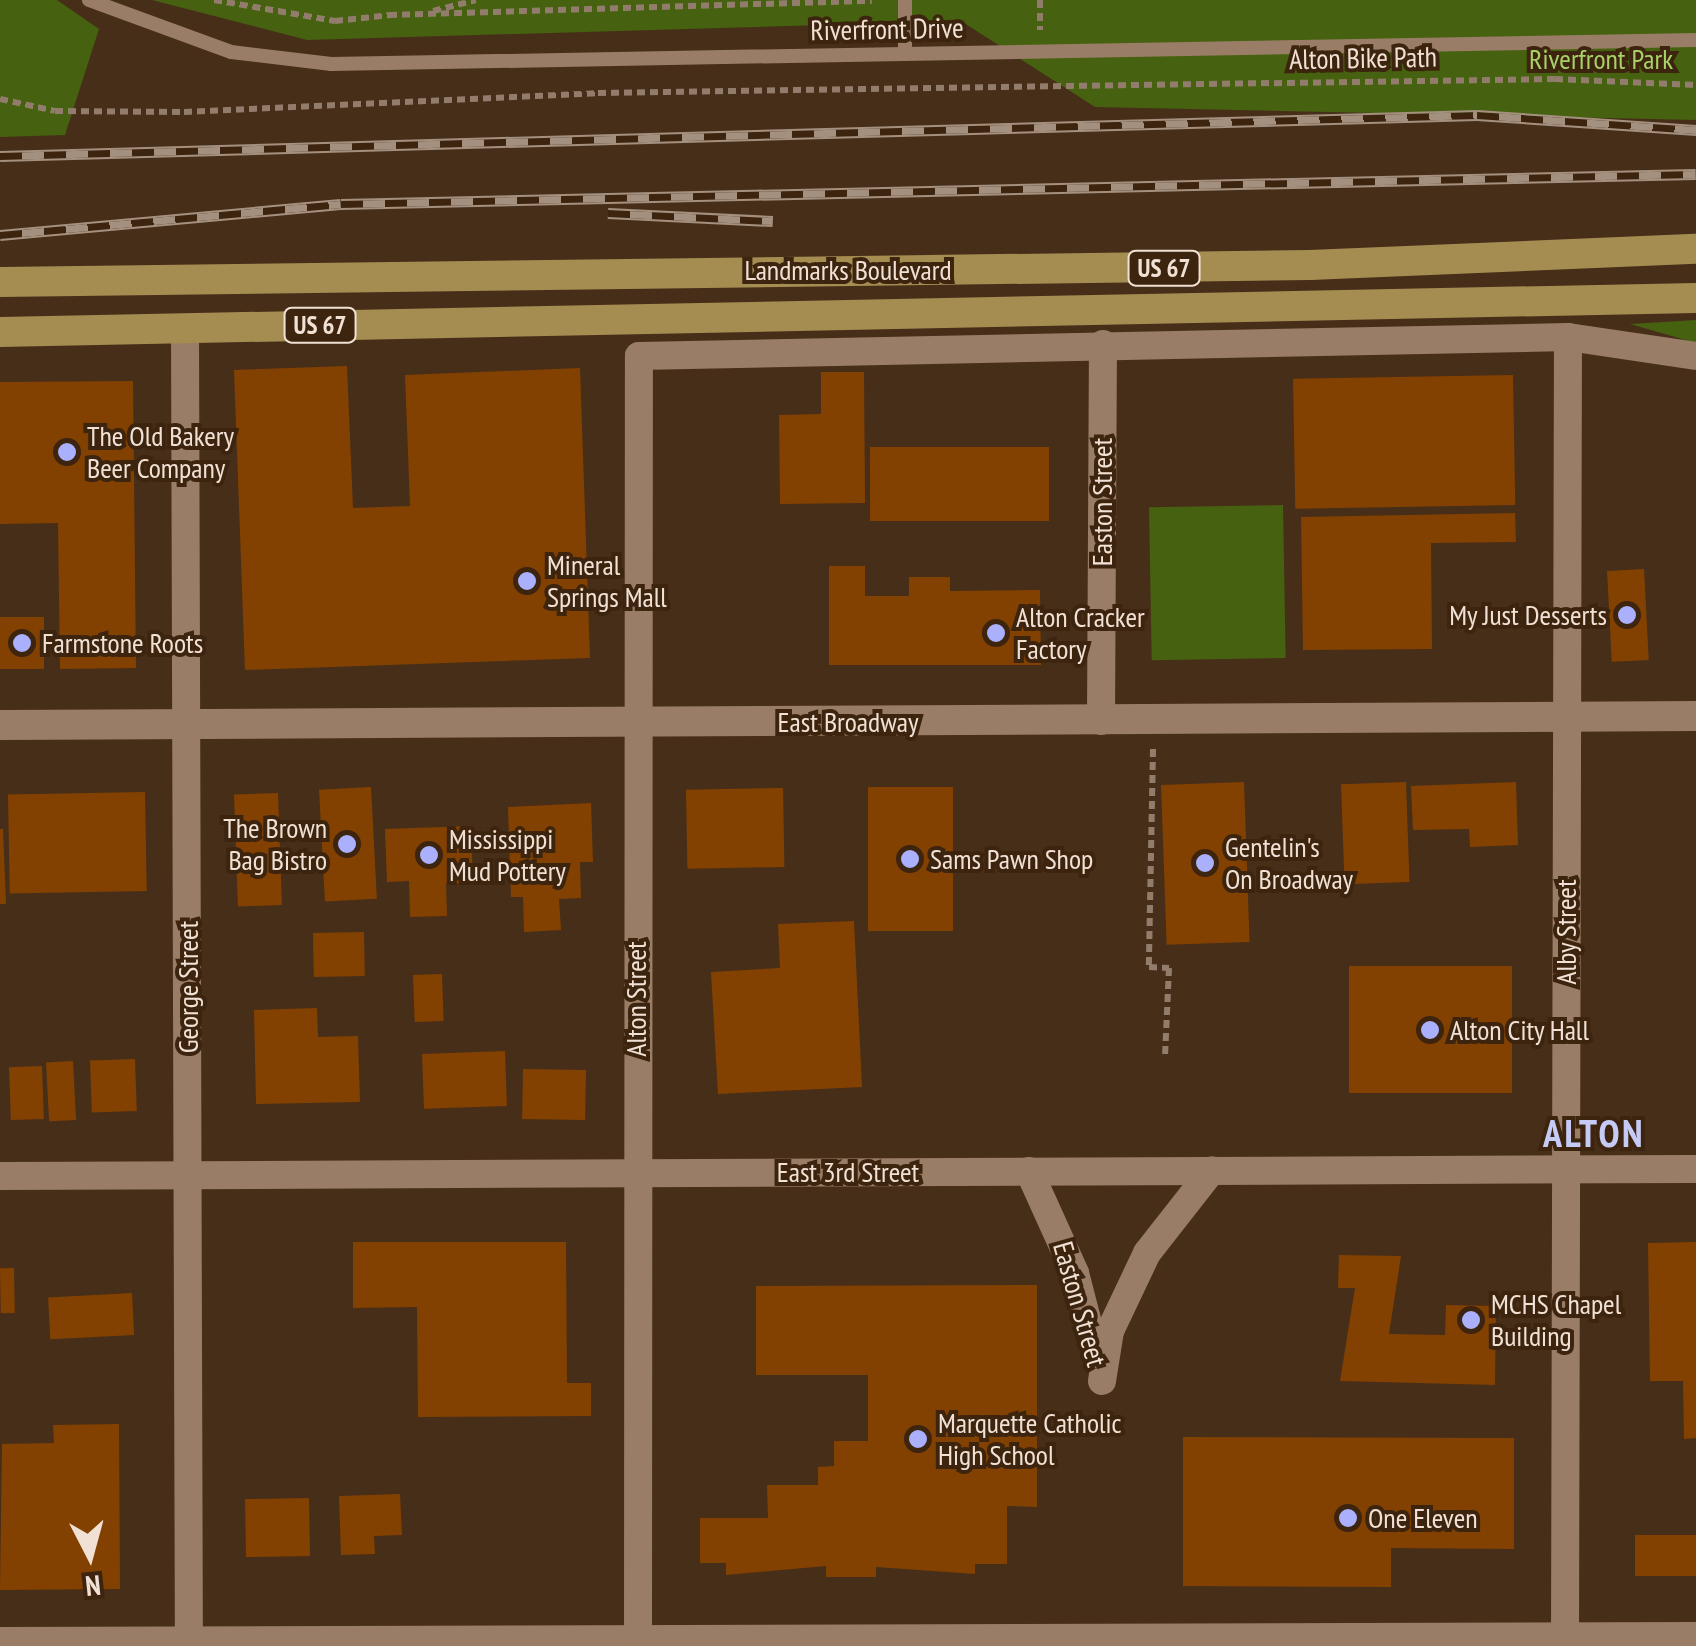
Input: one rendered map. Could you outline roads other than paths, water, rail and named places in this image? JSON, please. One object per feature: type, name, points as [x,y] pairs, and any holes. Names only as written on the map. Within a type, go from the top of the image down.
[{"type":"highway","name":"Landmarks Boulevard","points":[[0,282],[1310,266],[1696,249]]},
{"type":"highway","name":"Landmarks Boulevard","points":[[0,332],[1696,298]]},
{"type":"street","name":"George Street","points":[[185,328],[189,1644]]},
{"type":"street","points":[[1103,344],[1568,337],[1696,356]]},
{"type":"street","name":"Alby Street","points":[[1565,1641],[1564,717],[1568,337]]},
{"type":"street","name":"Alton Street","points":[[638,1641],[635,1173],[639,356],[1103,344]]},
{"type":"street","name":"Easton Street","points":[[1101,721],[1103,344]]},
{"type":"street","name":"East Broadway","points":[[0,726],[1696,716]]},
{"type":"street","name":"East 3rd Street","points":[[0,1176],[1696,1169]]},
{"type":"street","name":"Easton Street","points":[[1029,1172],[1075,1273],[1102,1381],[1110,1331],[1148,1253],[1212,1170]]},
{"type":"street","points":[[0,1642],[1565,1641],[1696,1636]]},
{"type":"lane","name":"Riverfront Drive","points":[[89,0],[232,52],[331,64],[1696,40]]},
{"type":"lane","points":[[905,0],[905,53]]},
{"type":"railway","points":[[0,156],[1477,115],[1696,130]]},
{"type":"railway","points":[[0,235],[341,204],[1696,174]]},
{"type":"railway","points":[[608,213],[773,221]]},
{"type":"place","name":"The Old Bakery Beer Company","points":[[67,452]]},
{"type":"place","name":"Mineral Springs Mall","points":[[527,581]]},
{"type":"place","name":"My Just Desserts","points":[[1627,615]]},
{"type":"place","name":"Alton Cracker Factory","points":[[996,633]]},
{"type":"place","name":"Farmstone Roots","points":[[22,643]]},
{"type":"place","name":"The Brown Bag Bistro","points":[[347,844]]},
{"type":"place","name":"Mississippi Mud Pottery","points":[[429,855]]},
{"type":"place","name":"Sams Pawn Shop","points":[[910,859]]},
{"type":"place","name":"Gentelin's On Broadway","points":[[1205,863]]},
{"type":"place","name":"Alton City Hall","points":[[1430,1030]]},
{"type":"place","name":"MCHS Chapel Building","points":[[1471,1320]]},
{"type":"place","name":"Marquette Catholic High School","points":[[918,1439]]},
{"type":"place","name":"One Eleven","points":[[1348,1518]]},
{"type":"district","name":"ALTON","points":[[1594,1133]]},
{"type":"park label","name":"Riverfront Park","points":[[1601,59]]}]
